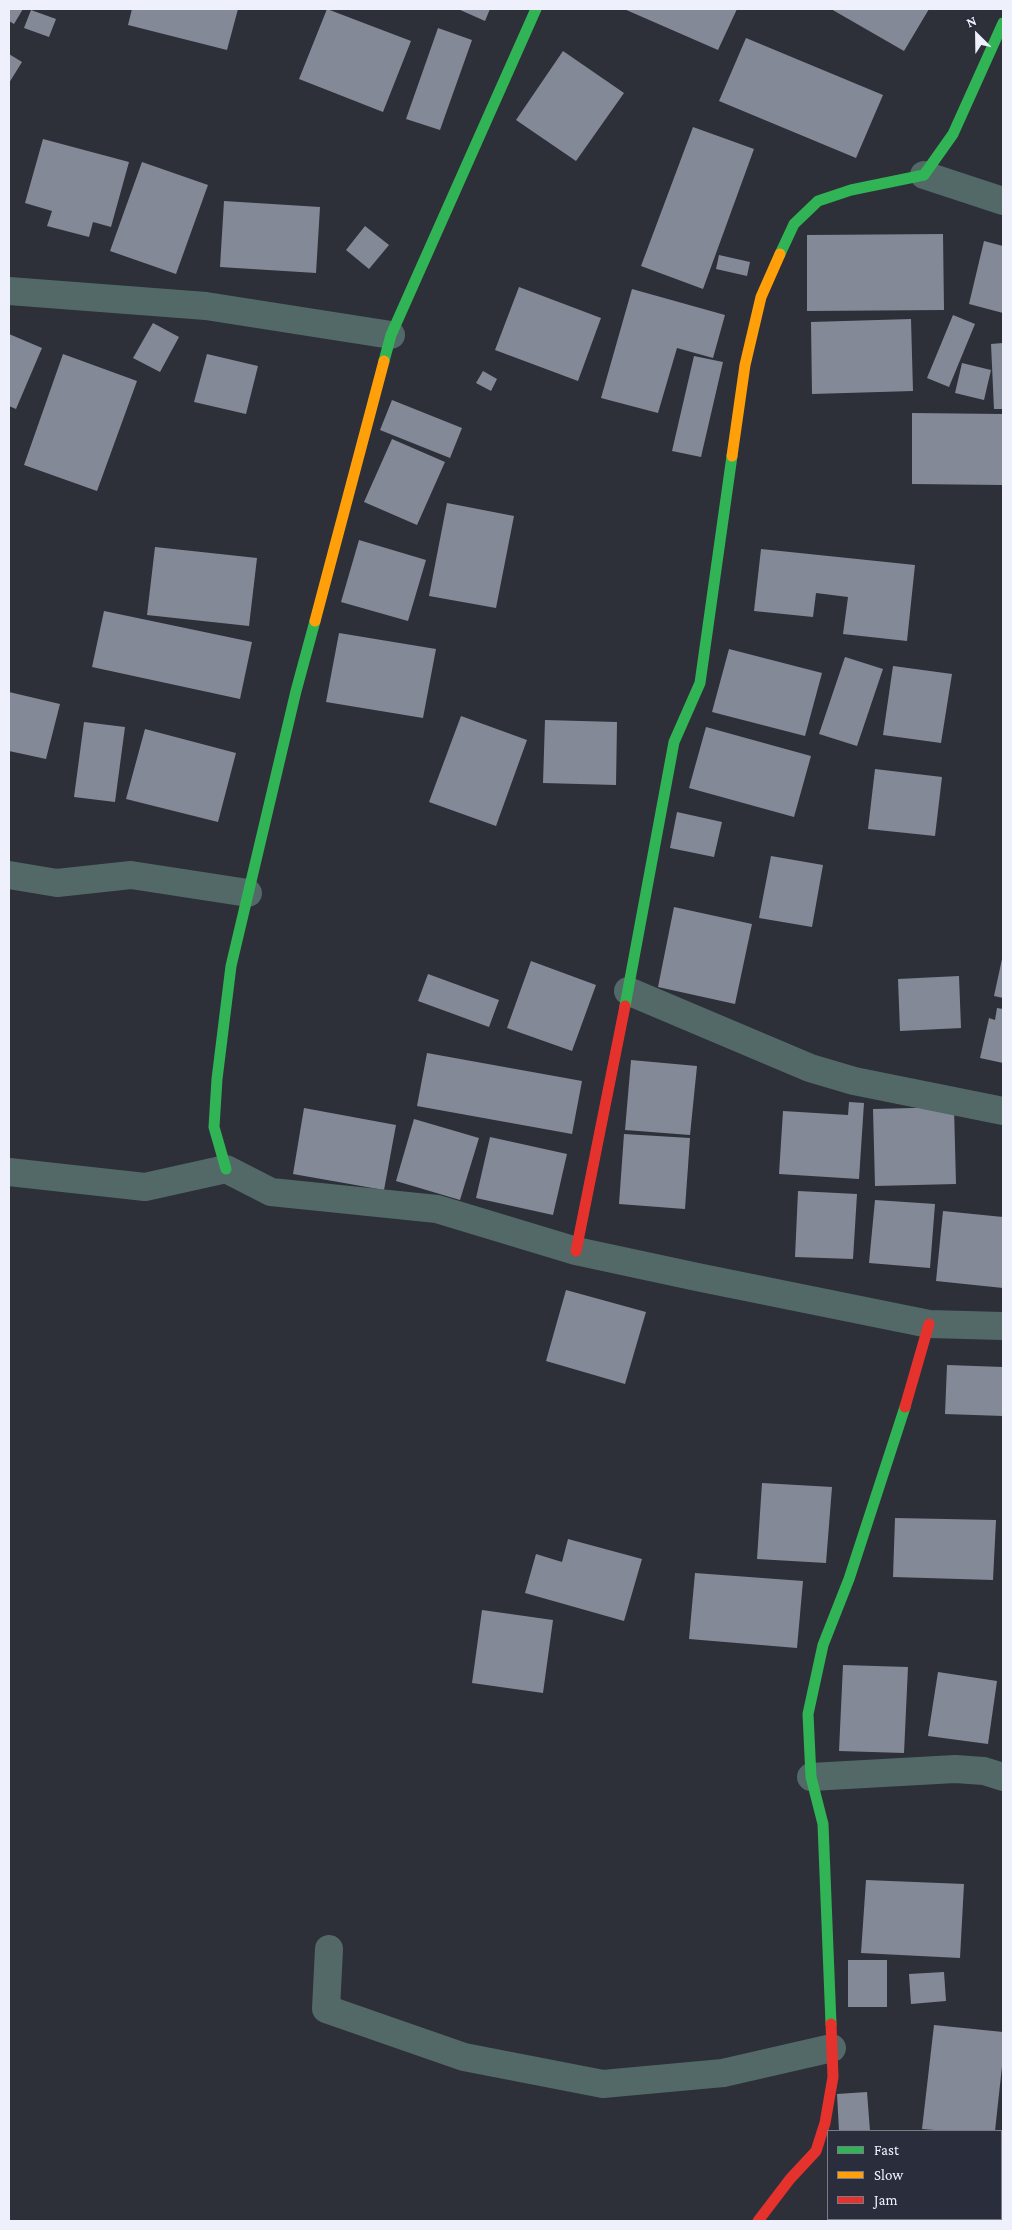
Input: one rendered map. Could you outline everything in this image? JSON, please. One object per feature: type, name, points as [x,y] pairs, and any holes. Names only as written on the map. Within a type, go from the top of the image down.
[{"type":"street","points":[[226,1169],[214,1127],[217,1079],[231,966],[296,691],[391,335],[536,9]]},
{"type":"street","points":[[924,175],[953,134],[1003,23]]},
{"type":"street","points":[[576,1251],[628,991],[674,742],[688,714],[700,683],[745,365],[761,297],[794,224],[818,201],[851,190],[924,175],[1003,202]]},
{"type":"street","points":[[9,291],[206,306],[391,335]]},
{"type":"street","points":[[9,875],[57,883],[132,875],[248,893]]},
{"type":"street","points":[[628,991],[810,1068],[854,1081],[1003,1111]]},
{"type":"street","points":[[9,1172],[146,1187],[226,1169],[271,1192],[437,1210],[576,1251],[929,1324],[1003,1326]]},
{"type":"street","points":[[758,2221],[790,2179],[816,2151],[825,2122],[833,2077],[823,1824],[811,1777],[808,1714],[823,1646],[853,1569],[899,1427],[929,1324]]},
{"type":"street","points":[[811,1777],[955,1769],[984,1771],[1003,1777]]},
{"type":"street","points":[[328,1949],[326,2009],[464,2057],[603,2084],[723,2072],[832,2048]]},
{"type":"building","points":[[9,9],[23,9],[14,24],[9,21]]},
{"type":"building","points":[[132,9],[238,9],[227,50],[128,25]]},
{"type":"building","points":[[327,9],[411,41],[383,112],[299,79]]},
{"type":"building","points":[[458,9],[490,9],[485,21]]},
{"type":"building","points":[[624,9],[737,9],[718,50]]},
{"type":"building","points":[[831,9],[929,9],[904,51]]},
{"type":"building","points":[[31,10],[56,19],[49,37],[24,28]]},
{"type":"building","points":[[438,28],[472,40],[440,130],[406,119]]},
{"type":"building","points":[[746,38],[883,95],[856,158],[719,101]]},
{"type":"building","points":[[563,51],[624,93],[576,161],[516,120]]},
{"type":"building","points":[[9,54],[22,62],[9,83]]},
{"type":"building","points":[[693,127],[754,149],[703,289],[641,266]]},
{"type":"building","points":[[43,139],[129,162],[111,227],[93,222],[89,237],[47,226],[52,211],[25,203]]},
{"type":"building","points":[[142,162],[208,185],[176,274],[110,251]]},
{"type":"building","points":[[224,201],[320,207],[316,273],[220,267]]},
{"type":"building","points":[[365,226],[389,245],[369,269],[346,250]]},
{"type":"building","points":[[943,234],[944,310],[807,311],[807,235]]},
{"type":"building","points":[[984,241],[1003,246],[1003,313],[969,304]]},
{"type":"building","points":[[719,255],[750,262],[747,276],[716,269]]},
{"type":"building","points":[[519,287],[601,318],[578,381],[495,350]]},
{"type":"building","points":[[632,289],[725,315],[713,358],[677,348],[658,413],[601,398]]},
{"type":"building","points":[[953,315],[975,324],[949,387],[927,378]]},
{"type":"building","points":[[911,319],[913,391],[812,394],[811,322]]},
{"type":"building","points":[[153,323],[179,337],[160,372],[133,358]]},
{"type":"building","points":[[9,334],[42,348],[16,409],[9,406]]},
{"type":"building","points":[[1003,343],[1003,409],[994,409],[991,344]]},
{"type":"building","points":[[63,354],[137,381],[97,491],[24,465]]},
{"type":"building","points":[[207,354],[258,366],[246,414],[194,402]]},
{"type":"building","points":[[694,356],[723,362],[701,457],[672,451]]},
{"type":"building","points":[[962,363],[991,370],[984,400],[955,393]]},
{"type":"building","points":[[483,371],[497,379],[491,391],[476,383]]},
{"type":"building","points":[[392,400],[462,428],[450,458],[380,430]]},
{"type":"building","points":[[912,413],[1003,414],[1003,485],[912,484]]},
{"type":"building","points":[[392,439],[445,462],[417,525],[364,502]]},
{"type":"building","points":[[447,503],[514,516],[496,608],[429,596]]},
{"type":"building","points":[[359,540],[426,560],[408,621],[341,602]]},
{"type":"building","points":[[155,547],[257,558],[249,626],[147,615]]},
{"type":"building","points":[[761,549],[915,565],[907,641],[843,634],[848,597],[816,593],[813,617],[754,611]]},
{"type":"building","points":[[104,611],[252,642],[240,699],[92,667]]},
{"type":"building","points":[[339,633],[436,649],[423,718],[326,702]]},
{"type":"building","points":[[729,649],[822,673],[805,736],[712,712]]},
{"type":"building","points":[[845,657],[883,669],[857,746],[819,734]]},
{"type":"building","points":[[893,666],[952,674],[941,743],[883,735]]},
{"type":"building","points":[[9,692],[60,704],[46,759],[9,751]]},
{"type":"building","points":[[461,716],[527,740],[496,826],[429,802]]},
{"type":"building","points":[[545,720],[617,722],[616,785],[543,783]]},
{"type":"building","points":[[84,722],[125,727],[115,802],[74,797]]},
{"type":"building","points":[[706,727],[811,756],[794,817],[689,788]]},
{"type":"building","points":[[145,729],[236,753],[218,822],[126,799]]},
{"type":"building","points":[[875,769],[942,777],[935,836],[868,829]]},
{"type":"building","points":[[677,812],[722,822],[714,857],[670,848]]},
{"type":"building","points":[[771,856],[823,865],[812,927],[759,918]]},
{"type":"building","points":[[674,907],[752,924],[735,1004],[658,987]]},
{"type":"building","points":[[1003,959],[1003,998],[994,996]]},
{"type":"building","points":[[531,961],[596,985],[572,1051],[507,1028]]},
{"type":"building","points":[[428,974],[499,1000],[489,1027],[418,1001]]},
{"type":"building","points":[[959,976],[961,1028],[900,1031],[898,979]]},
{"type":"building","points":[[997,1008],[1003,1009],[1003,1063],[980,1058],[989,1018],[995,1020]]},
{"type":"building","points":[[427,1053],[582,1081],[572,1134],[417,1106]]},
{"type":"building","points":[[631,1060],[697,1066],[690,1135],[625,1130]]},
{"type":"building","points":[[849,1102],[864,1103],[859,1179],[779,1174],[783,1111],[848,1115]]},
{"type":"building","points":[[954,1107],[956,1184],[875,1186],[873,1109]]},
{"type":"building","points":[[304,1108],[396,1125],[384,1190],[293,1174]]},
{"type":"building","points":[[414,1119],[479,1138],[460,1200],[396,1181]]},
{"type":"building","points":[[624,1134],[690,1138],[685,1209],[619,1204]]},
{"type":"building","points":[[490,1137],[567,1154],[553,1215],[476,1198]]},
{"type":"building","points":[[798,1191],[857,1194],[853,1259],[795,1257]]},
{"type":"building","points":[[875,1200],[935,1204],[930,1268],[869,1263]]},
{"type":"building","points":[[943,1211],[1003,1217],[1003,1288],[936,1281]]},
{"type":"building","points":[[566,1290],[646,1312],[625,1384],[546,1361]]},
{"type":"building","points":[[947,1365],[1003,1367],[1003,1416],[945,1414]]},
{"type":"building","points":[[762,1483],[832,1487],[826,1563],[757,1559]]},
{"type":"building","points":[[895,1518],[996,1520],[993,1580],[893,1577]]},
{"type":"building","points":[[568,1539],[642,1559],[624,1621],[525,1593],[536,1554],[562,1562]]},
{"type":"building","points":[[695,1573],[803,1581],[797,1648],[689,1639]]},
{"type":"building","points":[[482,1610],[553,1620],[543,1693],[472,1683]]},
{"type":"building","points":[[843,1665],[908,1667],[904,1753],[839,1751]]},
{"type":"building","points":[[938,1672],[997,1681],[988,1744],[928,1736]]},
{"type":"building","points":[[866,1880],[964,1884],[960,1958],[861,1953]]},
{"type":"building","points":[[848,1960],[887,1960],[887,2007],[848,2007]]},
{"type":"building","points":[[944,1972],[946,2001],[911,2004],[909,1974]]},
{"type":"building","points":[[934,2025],[1003,2032],[1003,2057],[995,2130],[922,2129]]},
{"type":"building","points":[[867,2092],[870,2130],[839,2130],[837,2094]]},
{"type":"traffic: fast","points":[[384,361],[391,335],[536,9]]},
{"type":"traffic: fast","points":[[780,254],[794,224],[818,201],[851,190],[924,175],[953,134],[1003,23]]},
{"type":"traffic: fast","points":[[625,1006],[674,742],[700,683],[732,456]]},
{"type":"traffic: fast","points":[[226,1169],[214,1127],[217,1079],[231,966],[296,691],[315,621]]},
{"type":"traffic: fast","points":[[831,2024],[823,1824],[811,1777],[808,1714],[823,1645],[849,1579],[905,1407]]},
{"type":"traffic: slow","points":[[732,456],[745,365],[761,297],[780,254]]},
{"type":"traffic: slow","points":[[315,621],[384,361]]},
{"type":"traffic: jam","points":[[576,1251],[625,1006]]},
{"type":"traffic: jam","points":[[905,1407],[929,1324]]},
{"type":"traffic: jam","points":[[758,2221],[790,2179],[816,2151],[825,2123],[833,2077],[831,2024]]}]
